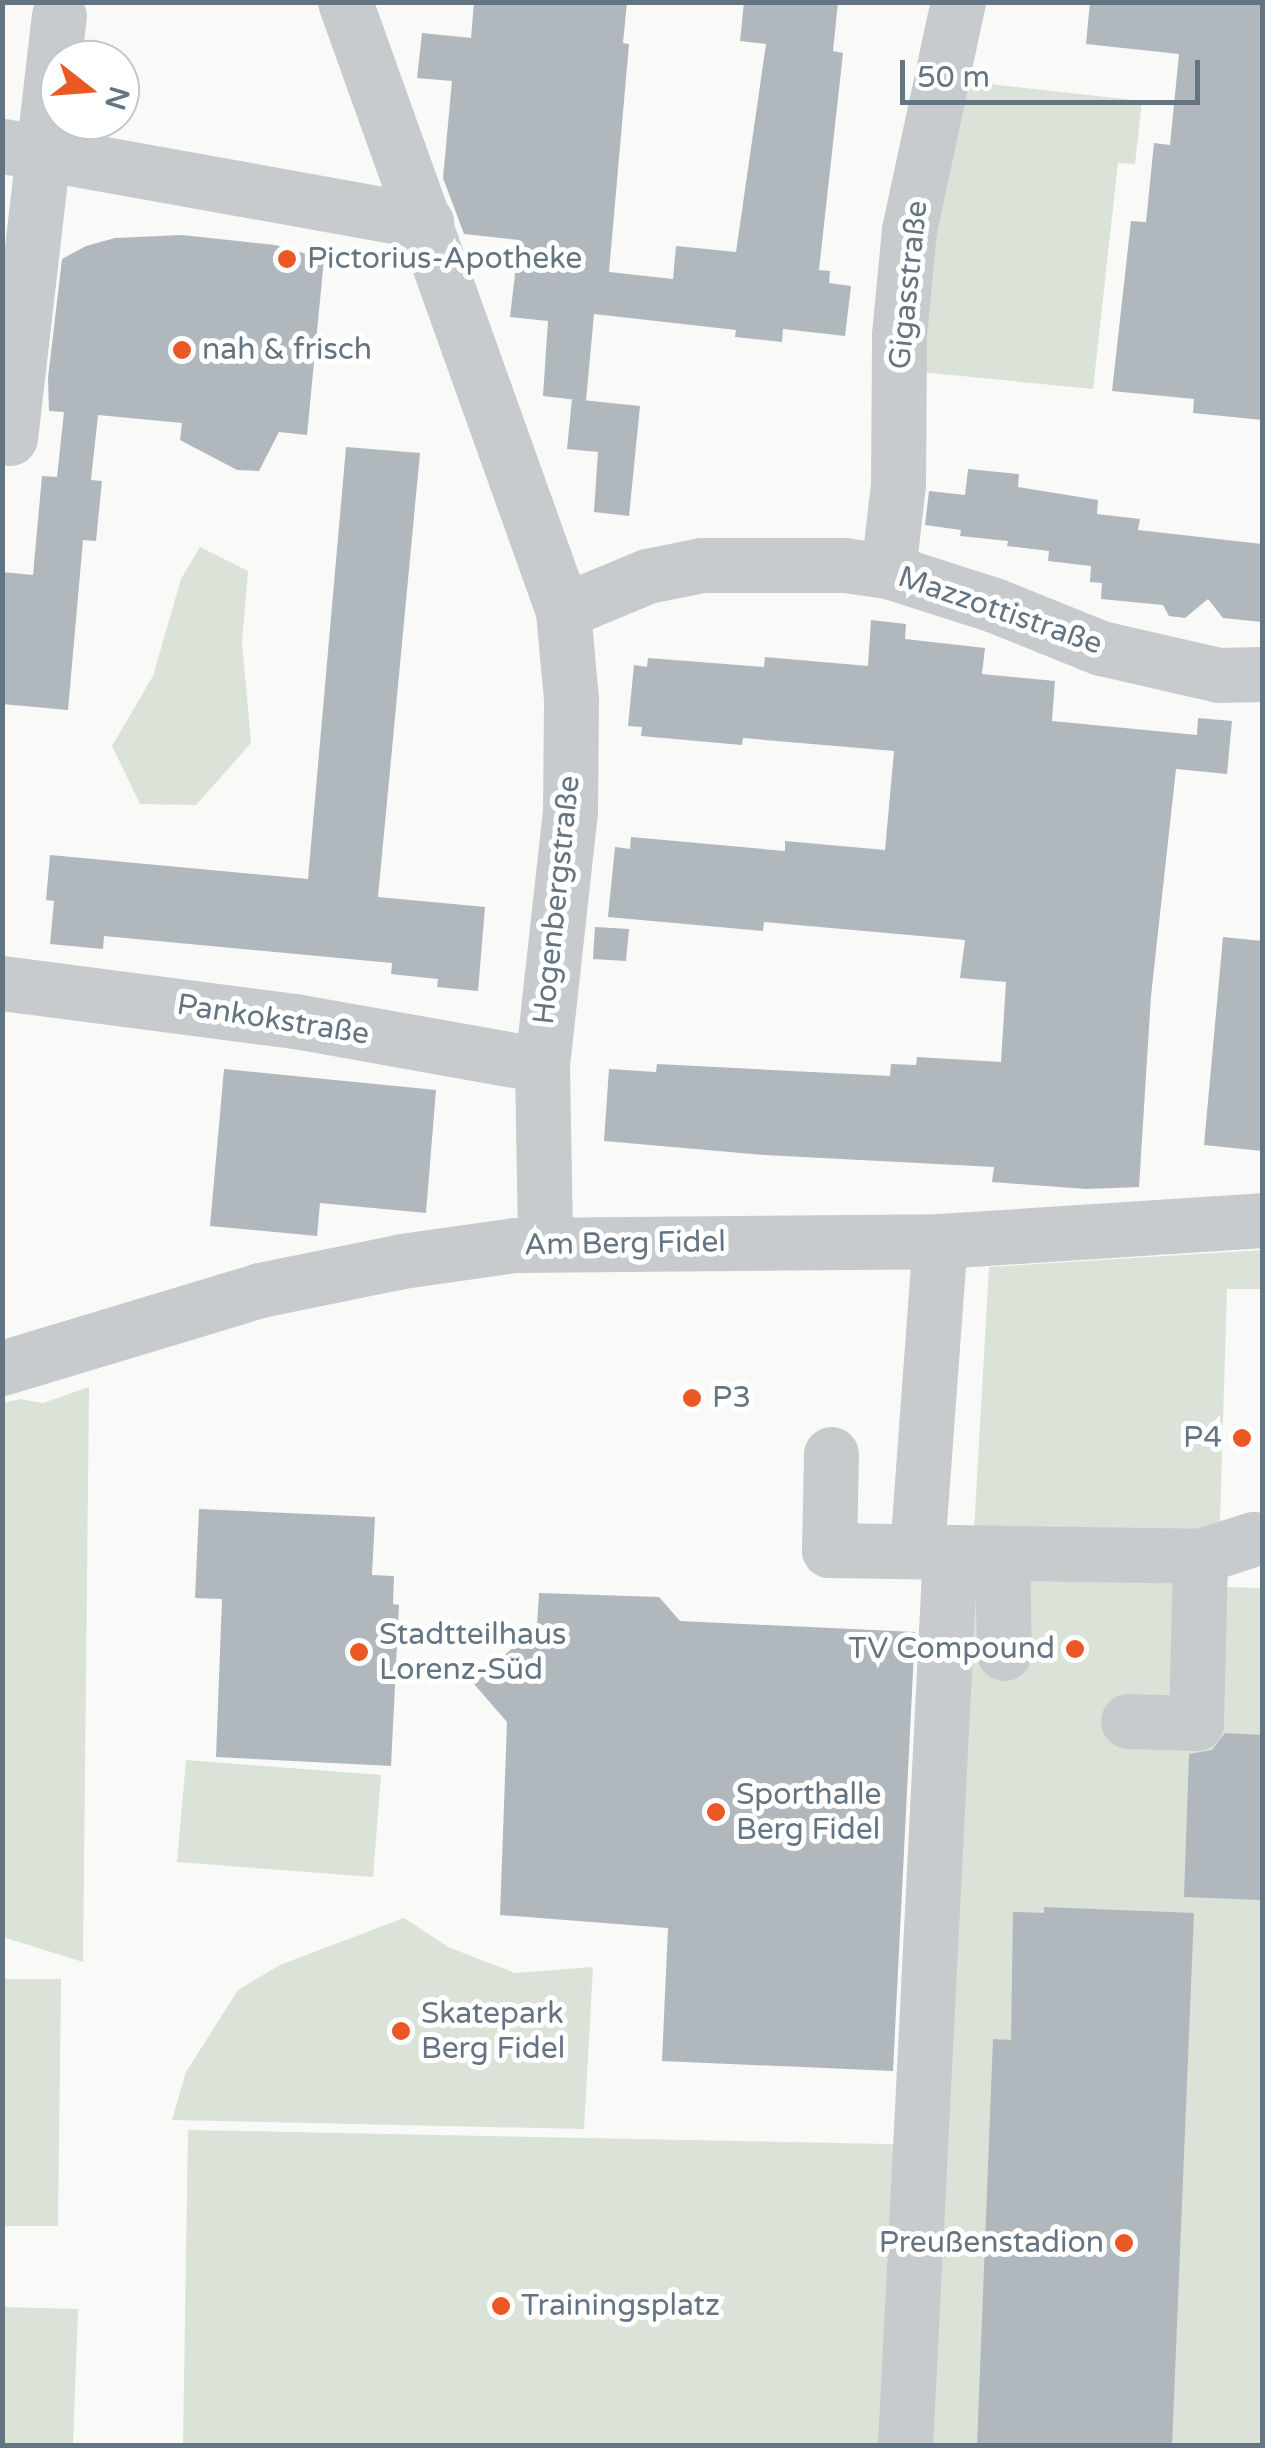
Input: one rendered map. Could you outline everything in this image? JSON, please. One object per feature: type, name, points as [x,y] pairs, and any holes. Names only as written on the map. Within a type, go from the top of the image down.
[{"type":"street","name":"Hogenbergstraße","points":[[345,2],[563,611],[571,699],[570,810],[542,1066],[545,1242]]},
{"type":"street","name":"Gigasstraße","points":[[888,572],[898,486],[899,336],[909,230],[958,2]]},
{"type":"street","points":[[10,438],[24,150],[60,16]]},
{"type":"street","points":[[24,150],[426,222]]},
{"type":"street","name":"Mazzottistraße","points":[[563,611],[647,576],[702,565],[779,562],[888,572],[994,605],[1101,648],[1219,675],[1262,674]]},
{"type":"street","name":"Pankokstraße","points":[[2,983],[295,1021],[542,1066]]},
{"type":"street","name":"Am Berg Fidel","points":[[2,1368],[260,1290],[402,1261],[545,1242],[940,1241],[1262,1220]]},
{"type":"street","points":[[906,2446],[956,1552],[940,1241]]},
{"type":"street","points":[[831,1454],[829,1550],[1200,1556],[1254,1539]]},
{"type":"street","points":[[956,1552],[1004,1653]]},
{"type":"street","points":[[1128,1720],[1196,1723],[1200,1556]]},
{"type":"shaded area","points":[[963,81],[1142,101],[1135,164],[1118,163],[1093,389],[921,372],[922,313]]},
{"type":"shaded area","points":[[200,547],[248,571],[242,642],[251,743],[196,805],[140,804],[112,746],[153,676],[181,579]]},
{"type":"shaded area","points":[[1262,1250],[1262,1289],[1227,1289],[1218,1587],[1262,1588],[1262,2445],[183,2446],[188,2130],[939,2145],[989,1267]]},
{"type":"shaded area","points":[[89,1387],[83,1962],[3,1937],[2,1403],[20,1399],[43,1403]]},
{"type":"shaded area","points":[[186,1760],[381,1775],[373,1877],[177,1862]]},
{"type":"shaded area","name":"Skatepark Berg Fidel","points":[[404,1918],[448,1947],[515,1973],[593,1967],[584,2129],[172,2120],[186,2072],[238,1990],[280,1965]]},
{"type":"shaded area","points":[[3,1979],[61,1979],[58,2226],[3,2226]]},
{"type":"shaded area","points":[[3,2307],[78,2309],[73,2445],[3,2445]]},
{"type":"building","points":[[474,2],[627,2],[623,43],[629,44],[609,272],[673,279],[676,246],[736,252],[766,44],[740,41],[744,2],[838,2],[833,51],[843,53],[819,270],[830,271],[829,283],[851,286],[845,336],[783,329],[782,342],[735,337],[736,330],[594,314],[586,401],[543,396],[548,321],[510,317],[519,240],[464,234],[443,178],[452,81],[417,78],[422,33],[471,38]]},
{"type":"building","points":[[1090,2],[1262,2],[1262,420],[1193,413],[1194,399],[1112,391],[1131,221],[1146,222],[1154,143],[1170,145],[1179,54],[1086,44]]},
{"type":"building","name":"nah & frisch","points":[[182,235],[275,245],[324,259],[307,435],[279,432],[259,471],[237,470],[180,440],[182,423],[98,415],[91,480],[102,481],[96,541],[83,540],[68,710],[2,704],[2,572],[33,575],[42,476],[57,477],[64,412],[49,411],[48,378],[62,259],[86,246],[115,238]]},
{"type":"building","points":[[572,399],[640,406],[629,516],[594,512],[598,452],[567,449]]},
{"type":"building","points":[[346,447],[420,453],[378,897],[485,907],[478,991],[437,987],[438,979],[391,974],[392,963],[104,936],[103,949],[50,944],[54,901],[46,900],[50,855],[308,879]]},
{"type":"building","points":[[968,469],[1019,474],[1018,487],[1098,500],[1097,514],[1140,519],[1138,530],[1262,544],[1262,622],[1223,618],[1208,599],[1185,618],[1169,616],[1163,605],[1101,599],[1102,583],[1090,582],[1091,566],[1048,561],[1049,551],[1007,546],[1008,541],[960,536],[961,530],[925,525],[929,491],[965,495]]},
{"type":"building","points":[[871,620],[906,624],[905,639],[985,648],[982,674],[1055,681],[1052,721],[1197,735],[1198,718],[1232,721],[1227,774],[1176,769],[1151,996],[1139,1187],[1086,1189],[992,1182],[994,1167],[765,1155],[604,1141],[609,1069],[656,1072],[657,1064],[890,1076],[891,1064],[916,1065],[917,1057],[1001,1062],[1006,982],[960,978],[965,940],[764,922],[763,931],[608,917],[615,847],[630,849],[631,837],[785,851],[785,841],[885,850],[894,751],[743,738],[742,745],[641,736],[642,727],[628,726],[634,665],[647,667],[648,658],[764,667],[765,657],[868,666]]},
{"type":"building","points":[[595,927],[629,929],[626,961],[593,959]]},
{"type":"building","points":[[1223,937],[1262,941],[1262,1151],[1204,1145]]},
{"type":"building","points":[[224,1069],[436,1090],[426,1213],[320,1203],[317,1236],[210,1226]]},
{"type":"building","name":"Stadtteilhaus Lorenz-Süd","points":[[199,1509],[375,1517],[372,1575],[394,1576],[393,1604],[399,1605],[391,1766],[216,1757],[222,1599],[195,1598]]},
{"type":"building","name":"Sporthalle Berg Fidel","points":[[539,1593],[659,1597],[680,1621],[915,1632],[893,2071],[662,2061],[668,1928],[500,1915],[507,1722],[474,1684],[537,1625]]},
{"type":"building","points":[[1225,1733],[1262,1735],[1262,1900],[1184,1897],[1189,1754],[1212,1750]]},
{"type":"building","name":"Preußenstadion","points":[[1044,1907],[1194,1913],[1172,2446],[977,2446],[993,2039],[1011,2040],[1013,1912],[1044,1913]]},
{"type":"place","name":"Pictorius-Apotheke","points":[[287,259]]},
{"type":"place","name":"nah & frisch","points":[[182,350]]},
{"type":"place","name":"P3","points":[[692,1398]]},
{"type":"place","name":"P4","points":[[1242,1438]]},
{"type":"place","name":"TV Compound","points":[[1075,1649]]},
{"type":"place","name":"Stadtteilhaus Lorenz-Süd","points":[[359,1652]]},
{"type":"place","name":"Sporthalle Berg Fidel","points":[[716,1812]]},
{"type":"place","name":"Skatepark Berg Fidel","points":[[401,2031]]},
{"type":"place","name":"Preußenstadion","points":[[1124,2243]]},
{"type":"place","name":"Trainingsplatz","points":[[501,2306]]}]
